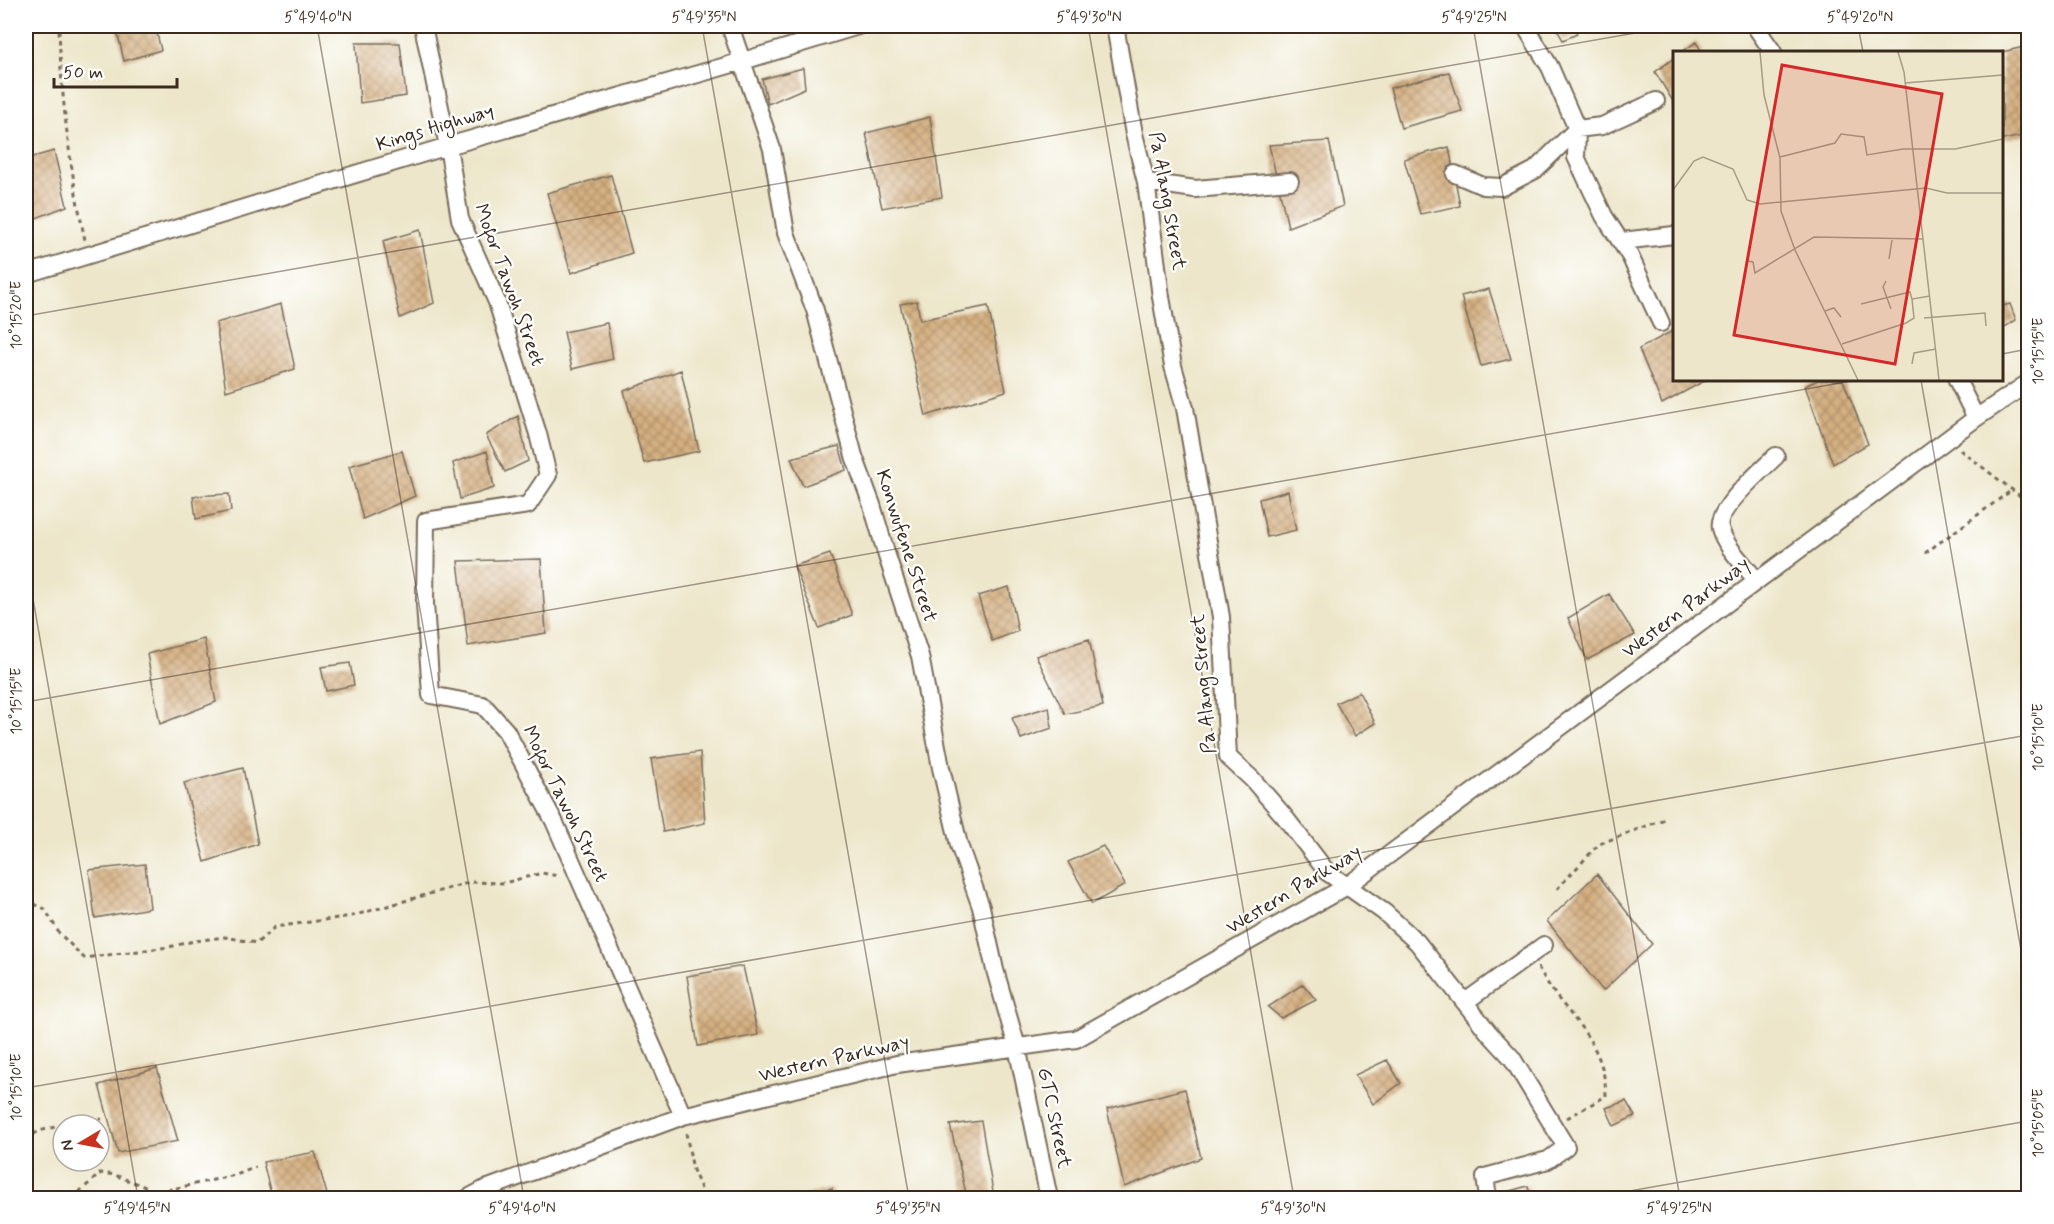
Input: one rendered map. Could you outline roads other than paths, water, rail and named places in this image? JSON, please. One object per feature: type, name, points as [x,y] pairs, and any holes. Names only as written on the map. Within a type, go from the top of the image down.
[{"type":"street","points":[[423,26],[448,146]]},
{"type":"street","name":"Konwufene Street","points":[[730,26],[772,149],[786,233],[815,310],[854,456],[873,505],[920,656],[940,768],[959,845],[981,907],[1017,1047]]},
{"type":"street","name":"Kings Highway","points":[[26,274],[448,146],[858,26]]},
{"type":"street","name":"Pa Alang Street","points":[[1115,26],[1134,134],[1146,182],[1161,297],[1173,366],[1185,408],[1221,617],[1228,757],[1278,808],[1327,872],[1384,912],[1418,942],[1489,1033],[1512,1058],[1552,1123],[1566,1147],[1548,1160],[1485,1177],[1488,1198]]},
{"type":"street","points":[[1525,26],[1550,67],[1577,129],[1576,157],[1604,216],[1622,241],[1661,323]]},
{"type":"street","points":[[1755,26],[1772,51]]},
{"type":"street","points":[[1455,174],[1482,186],[1502,187],[1535,170],[1577,129],[1602,126],[1656,101]]},
{"type":"street","name":"Mofor Tawoh Street","points":[[448,146],[460,219],[497,302],[538,434],[548,475],[528,505],[426,521],[425,603],[431,695],[483,705],[506,731],[554,821],[683,1116]]},
{"type":"street","points":[[1146,182],[1195,189],[1290,181]]},
{"type":"street","points":[[1622,241],[1673,235]]},
{"type":"street","points":[[1958,381],[1976,418]]},
{"type":"street","name":"Western Parkway","points":[[468,1198],[483,1190],[683,1116],[897,1064],[1076,1039],[1347,886],[1976,418],[2028,383]]},
{"type":"street","points":[[1757,581],[1725,540],[1719,525],[1727,506],[1776,456]]},
{"type":"street","points":[[1465,1002],[1544,945]]},
{"type":"street","name":"GTC Street","points":[[1017,1047],[1049,1198]]}]
